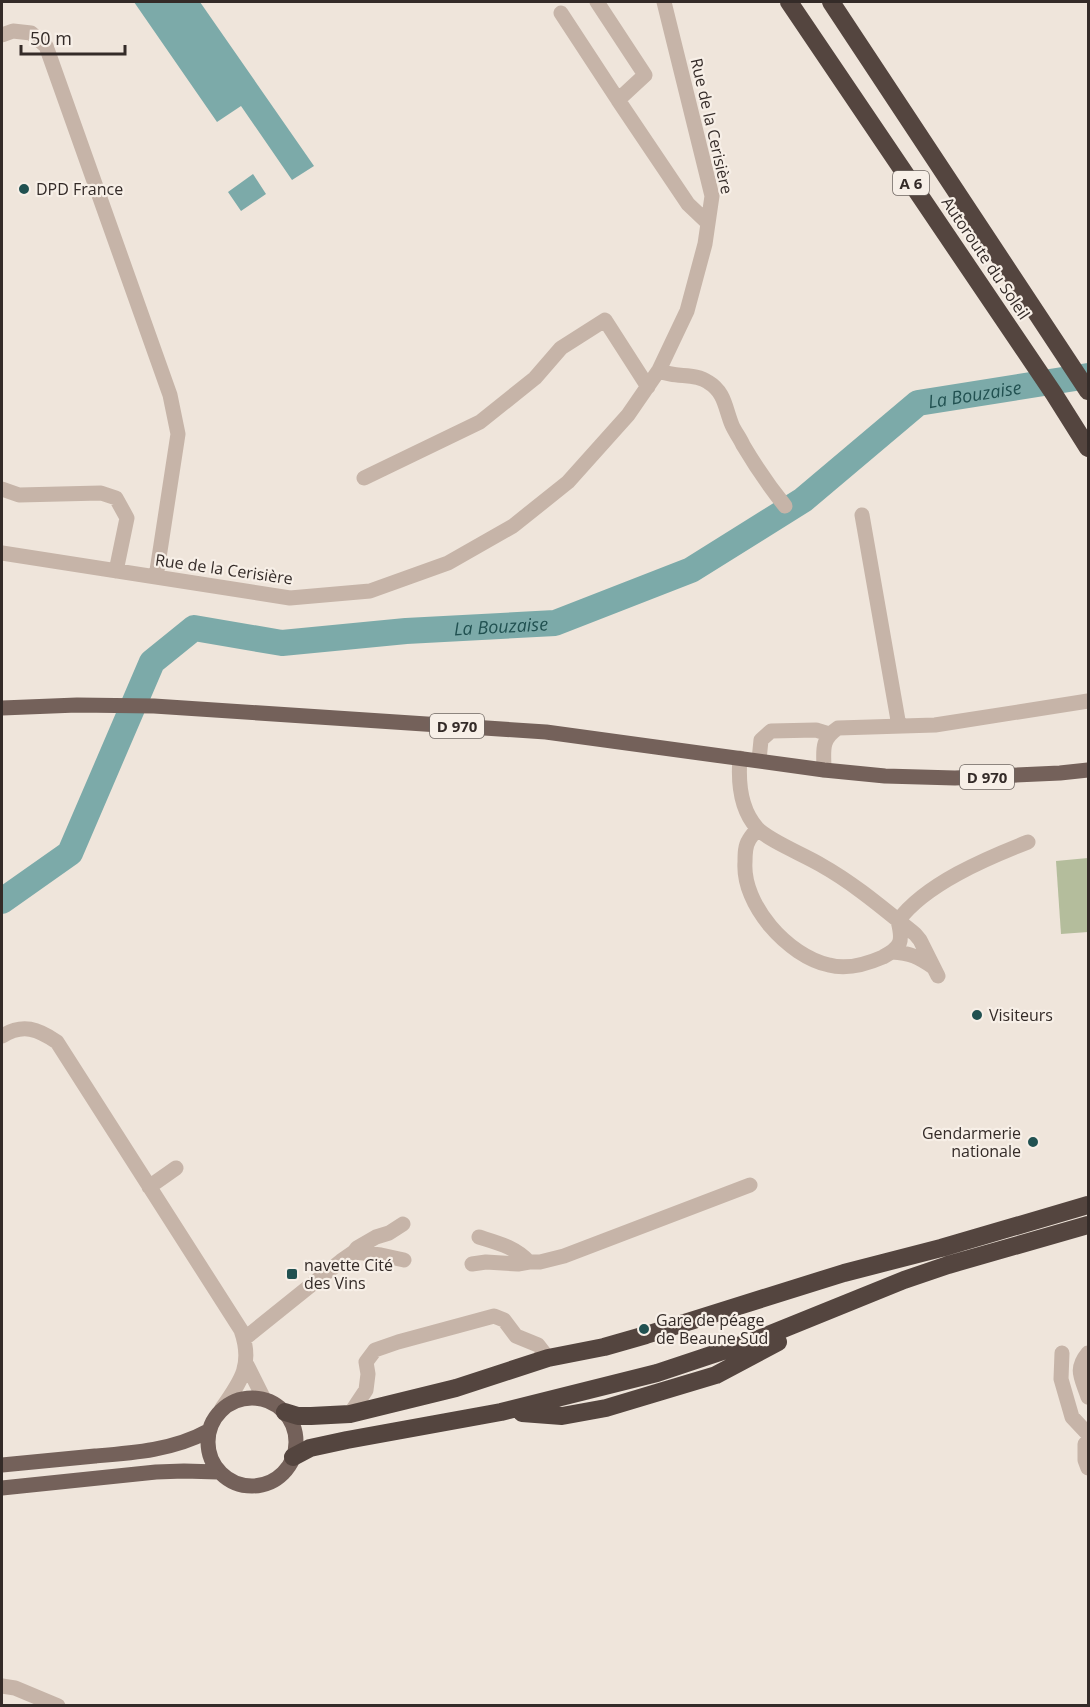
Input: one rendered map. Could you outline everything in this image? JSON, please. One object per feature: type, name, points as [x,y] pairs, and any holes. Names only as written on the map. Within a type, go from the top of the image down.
[{"type":"highway","name":"Autoroute du Soleil","points":[[789,2],[1089,448]]},
{"type":"highway","name":"Autoroute du Soleil","points":[[831,2],[1089,392]]},
{"type":"highway","points":[[285,1412],[298,1416],[350,1414],[456,1388],[548,1358],[604,1347],[844,1273],[941,1248],[1089,1205]]},
{"type":"highway","points":[[293,1457],[310,1448],[501,1412],[657,1373],[756,1340],[915,1276],[1089,1225]]},
{"type":"main road","name":"D 970","points":[[4,707],[154,706],[546,732],[824,770],[885,776],[1006,777],[1089,770]]},
{"type":"main road","points":[[249,1397],[264,1399],[285,1412],[294,1429],[296,1438],[293,1457],[288,1467],[271,1482],[260,1486],[237,1484],[218,1472],[212,1463],[208,1453],[208,1431],[213,1419],[222,1408],[235,1400],[249,1397]]},
{"type":"main road","points":[[2,1465],[164,1448],[183,1443],[208,1431]]},
{"type":"main road","points":[[2,1488],[156,1472],[218,1472]]},
{"type":"street","points":[[597,2],[645,75],[618,100]]},
{"type":"street","name":"Rue de la Cerisière","points":[[2,554],[290,598],[370,591],[448,563],[513,526],[568,482],[628,415],[659,370],[687,311],[705,244],[712,196],[664,2]]},
{"type":"street","points":[[561,13],[688,204],[708,223]]},
{"type":"street","points":[[2,35],[13,31],[31,33],[46,46],[170,395],[178,434],[156,577]]},
{"type":"street","points":[[364,478],[480,422],[535,378],[561,348],[605,320],[648,387]]},
{"type":"street","points":[[659,370],[666,374],[685,375],[705,380],[716,387],[723,396],[732,424],[743,444],[762,476],[785,506]]},
{"type":"street","points":[[2,489],[19,495],[101,493],[116,498],[126,518],[116,571]]},
{"type":"street","points":[[862,515],[899,726]]},
{"type":"street","points":[[824,770],[824,745],[829,734],[838,728],[934,725],[1089,701]]},
{"type":"street","points":[[759,760],[761,740],[771,731],[816,730],[829,734]]},
{"type":"street","points":[[740,758],[740,796],[748,815],[758,829],[834,873],[898,921],[921,940],[936,972],[915,956],[904,952],[892,952]]},
{"type":"street","points":[[758,829],[748,840],[745,850],[746,880],[752,898],[778,935],[798,951],[830,966],[869,963],[892,952],[901,940],[898,921],[916,900],[987,858],[1028,842]]},
{"type":"street","points":[[2,1036],[8,1032],[29,1028],[57,1042],[241,1330],[247,1353],[246,1365],[234,1391],[222,1408]]},
{"type":"street","points":[[149,1187],[176,1168]]},
{"type":"street","points":[[472,1264],[486,1262],[518,1264],[564,1256],[750,1185]]},
{"type":"street","points":[[244,1339],[357,1248],[403,1224]]},
{"type":"street","points":[[479,1238],[512,1247],[529,1262]]},
{"type":"street","points":[[354,1252],[404,1260]]},
{"type":"street","points":[[350,1414],[366,1390],[368,1374],[366,1362],[369,1356],[375,1350],[398,1342],[494,1316],[504,1320],[516,1336],[538,1345],[548,1358]]},
{"type":"street","points":[[1062,1353],[1061,1379],[1072,1417],[1089,1434]]},
{"type":"street","points":[[1089,1353],[1083,1360],[1089,1397]]},
{"type":"street","points":[[246,1365],[264,1399]]},
{"type":"street","points":[[1089,1441],[1085,1444],[1085,1460],[1089,1468]]},
{"type":"street","points":[[2,1686],[15,1688],[58,1706]]},
{"type":"green space","points":[[1088,858],[1088,932],[1061,934],[1056,861]]},
{"type":"water","points":[[134,2],[200,2],[314,166],[292,180],[241,106],[217,122]]},
{"type":"water","points":[[253,174],[266,194],[241,211],[228,192]]},
{"type":"waterway","name":"La Bouzaise","points":[[2,901],[70,853],[152,662],[194,628],[282,643],[406,631],[555,623],[691,570],[803,500],[918,403],[1088,376]]},
{"type":"place","name":"DPD France","points":[[24,189]]},
{"type":"place","name":"Visiteurs","points":[[977,1015]]},
{"type":"place","name":"Gendarmerie nationale","points":[[1033,1142]]},
{"type":"place","name":"navette Cité des Vins","points":[[292,1274]]},
{"type":"place","name":"Gare de péage de Beaune Sud","points":[[644,1329]]}]
